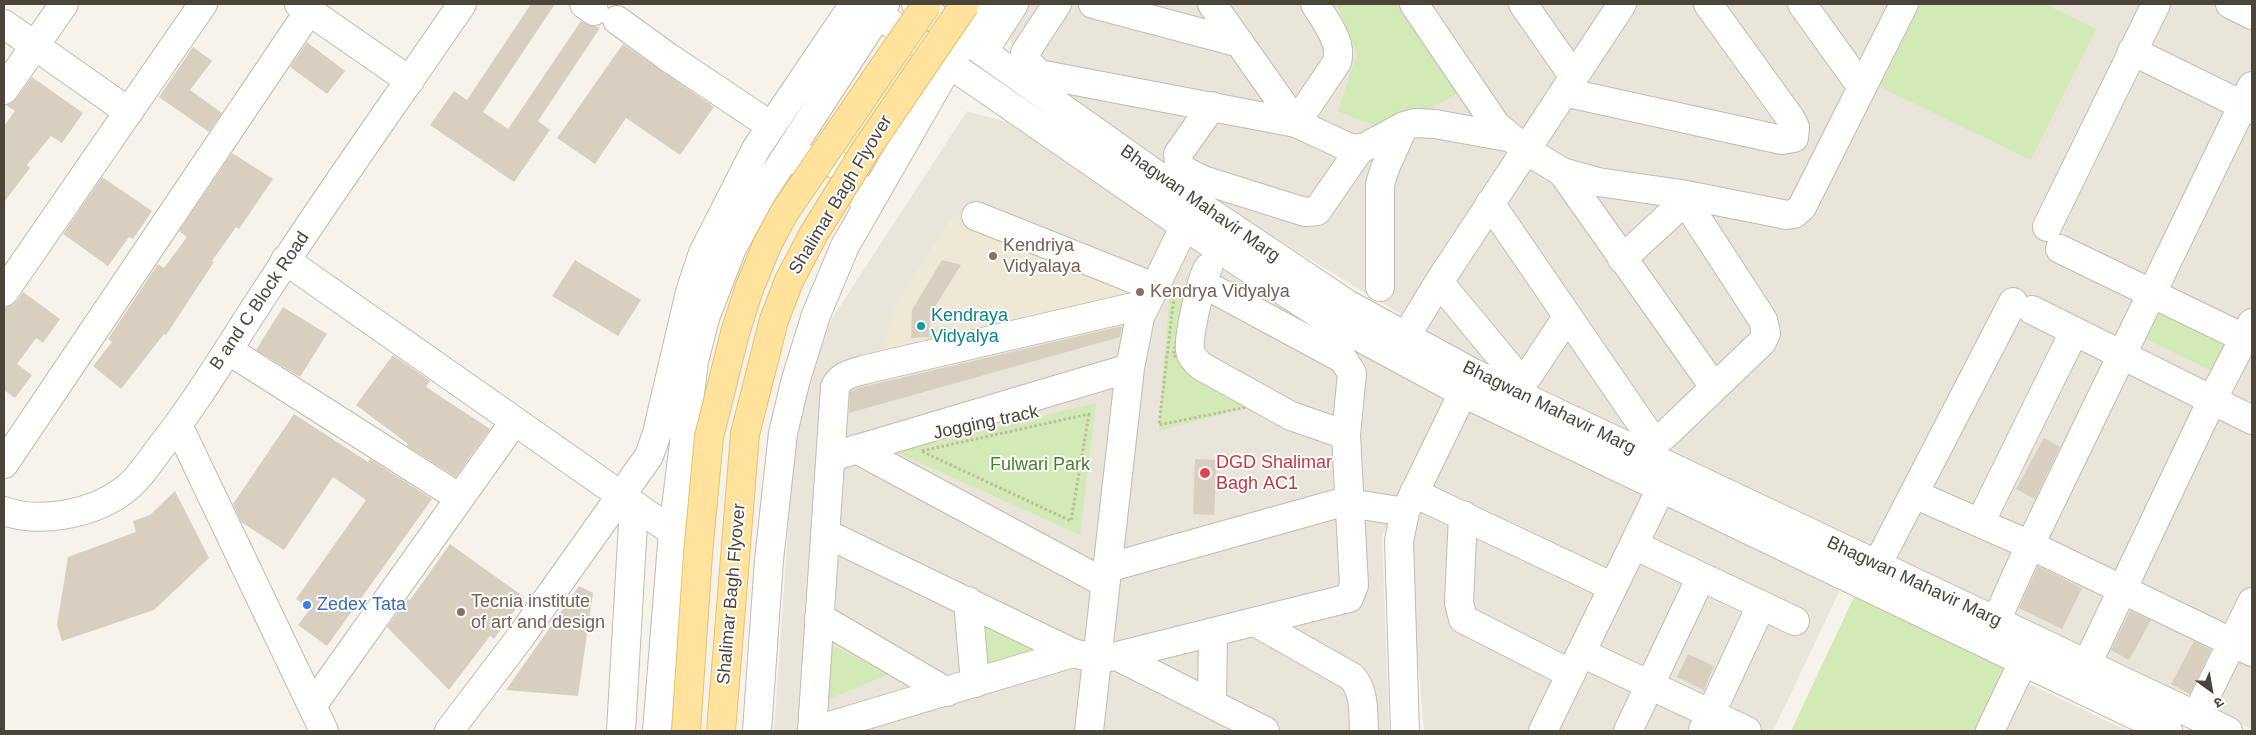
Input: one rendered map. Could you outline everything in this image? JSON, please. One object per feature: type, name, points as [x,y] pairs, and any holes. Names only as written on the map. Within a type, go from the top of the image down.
[{"type":"main road","name":"Shalimar Bagh Flyover","points":[[686,731],[709,438],[735,333],[749,289],[767,245],[784,213],[926,4]]},
{"type":"main road","name":"Shalimar Bagh Flyover","points":[[721,731],[745,434],[774,320],[789,281],[813,235],[865,152],[965,4]]},
{"type":"street","points":[[4,90],[34,44],[64,4]]},
{"type":"street","points":[[4,292],[203,4]]},
{"type":"street","name":"B and C Block Road","points":[[4,511],[17,516],[45,517],[99,504],[123,491],[144,470],[178,425],[285,260],[462,4]]},
{"type":"street","name":"Bhagwan Mahavir Marg","points":[[916,4],[1196,203],[1347,304],[1400,346]]},
{"type":"street","points":[[974,45],[989,4]]},
{"type":"street","points":[[757,731],[769,560],[783,433],[796,379],[816,315],[845,246],[950,64],[974,45],[1014,4]]},
{"type":"street","points":[[1057,4],[1025,52],[1026,61],[1039,74],[1296,122],[1352,149],[1360,149],[1404,126],[1424,122],[1517,143]]},
{"type":"street","points":[[1093,4],[1240,43]]},
{"type":"street","points":[[1212,4],[1296,122]]},
{"type":"street","points":[[1296,122],[1337,62],[1340,53],[1338,45],[1315,4]]},
{"type":"street","points":[[1414,4],[1496,125],[1517,143],[1562,172],[1598,182],[1787,215],[1794,214],[1802,207],[1861,86],[1904,4]]},
{"type":"street","points":[[1523,4],[1569,85],[1782,140],[1794,138],[1795,126],[1791,119],[1708,4]]},
{"type":"street","points":[[1400,346],[1490,203],[1517,143],[1569,85],[1622,4]]},
{"type":"street","points":[[1802,4],[1861,86]]},
{"type":"street","points":[[2087,664],[2212,400],[2250,334],[2152,292],[2054,238],[2132,51],[2156,4]]},
{"type":"street","points":[[2230,4],[2252,15]]},
{"type":"street","points":[[4,464],[304,7],[410,81]]},
{"type":"street","points":[[657,731],[673,532],[698,341],[722,242],[747,164],[771,126],[872,7]]},
{"type":"street","points":[[449,731],[627,501],[653,446],[690,292],[703,253],[722,242],[773,176],[872,7]]},
{"type":"street","name":"Bhagwan Mahavir Marg","points":[[872,7],[950,64],[1184,226],[1328,320],[1400,346],[1468,383],[1666,478],[2023,662],[2168,731]]},
{"type":"street","points":[[598,12],[771,126]]},
{"type":"street","points":[[4,24],[129,112]]},
{"type":"street","points":[[1996,621],[2030,544],[2152,292],[2249,100],[2132,51]]},
{"type":"street","points":[[1212,106],[1178,154],[1179,165],[1185,171],[1203,180],[1305,212],[1317,211],[1360,149]]},
{"type":"street","points":[[1380,287],[1380,184],[1404,126]]},
{"type":"street","points":[[773,176],[795,161],[812,158],[828,160],[855,178],[863,216]]},
{"type":"street","points":[[1562,172],[1714,386]]},
{"type":"street","points":[[1490,203],[1567,317],[1649,435],[1654,439],[1661,438],[1762,342],[1766,328],[1683,198]]},
{"type":"street","points":[[1622,259],[1683,198]]},
{"type":"street","points":[[1091,730],[1095,656],[1130,368],[1140,317],[1196,203]]},
{"type":"street","points":[[976,216],[1150,295]]},
{"type":"street","points":[[1224,252],[1208,268],[1202,283],[1190,347],[1194,360],[1201,366],[1291,416],[1346,435]]},
{"type":"street","points":[[285,260],[673,532]]},
{"type":"street","points":[[1439,282],[1520,380],[1528,376],[1567,317]]},
{"type":"street","points":[[1150,295],[844,376],[838,381],[835,387],[844,453],[825,533],[812,731],[975,683],[1213,632],[1349,598],[1354,585],[1346,435],[1352,373],[1348,362],[1202,283]]},
{"type":"street","points":[[1877,565],[1914,494],[2022,306],[2252,420]]},
{"type":"street","points":[[1980,523],[2074,332]]},
{"type":"street","points":[[228,350],[460,498]]},
{"type":"street","points":[[844,453],[1130,368]]},
{"type":"street","points":[[1405,731],[1399,550],[1400,529],[1409,503],[1468,383]]},
{"type":"street","points":[[312,706],[514,422]]},
{"type":"street","points":[[178,425],[324,731]]},
{"type":"street","points":[[844,453],[1106,575],[1335,503],[1409,503],[1463,515],[1613,587]]},
{"type":"street","points":[[1543,731],[1666,478]]},
{"type":"street","name":"Bhagwan Mahavir Marg","points":[[1666,478],[1877,565],[2228,731]]},
{"type":"street","points":[[1914,494],[2030,544],[2242,647]]},
{"type":"street","points":[[621,731],[627,501]]},
{"type":"street","points":[[1463,515],[1459,603],[1463,618],[1576,663],[1650,686],[1706,723],[1747,731]]},
{"type":"street","points":[[825,533],[968,601],[1212,704],[1265,731]]},
{"type":"street","points":[[1634,545],[1796,621]]},
{"type":"street","points":[[1628,731],[1701,576]]},
{"type":"street","points":[[968,601],[975,683]]},
{"type":"street","points":[[2196,716],[2242,647],[2252,602]]},
{"type":"street","points":[[1706,723],[1761,606]]},
{"type":"street","points":[[819,617],[947,692]]},
{"type":"street","points":[[1255,622],[1352,677],[1360,688],[1364,731]]},
{"type":"street","points":[[1212,704],[1213,632]]},
{"type":"street","points":[[1990,731],[2023,662]]},
{"type":"path","name":"Jogging track","points":[[1089,414],[1071,520],[921,451],[958,442],[1089,414]]},
{"type":"shaded area","points":[[1003,4],[2252,4],[2252,729],[1531,393],[1220,205],[1023,64],[1012,46]]},
{"type":"shaded area","points":[[967,111],[1014,124],[1449,400],[1382,536],[1389,731],[774,731],[796,416],[831,320]]},
{"type":"shaded area","name":"Kendriya Vidyalaya","points":[[955,213],[1146,291],[879,367],[894,307]]},
{"type":"shaded area","points":[[1469,411],[1840,590],[1773,731],[1424,731],[1407,532]]},
{"type":"shaded area","points":[[2023,681],[2128,731],[1999,731]]},
{"type":"green space","points":[[1336,4],[1399,4],[1457,94],[1387,131],[1338,111],[1357,53]]},
{"type":"green space","points":[[1921,4],[2045,4],[2096,29],[2031,160],[1880,87]]},
{"type":"green space","points":[[1170,287],[1188,291],[1173,355],[1252,406],[1159,431]]},
{"type":"green space","points":[[2157,303],[2234,341],[2218,374],[2140,336]]},
{"type":"green space","points":[[949,325],[942,343],[919,349],[936,328]]},
{"type":"green space","name":"Fulwari Park","points":[[1096,403],[1080,535],[894,451]]},
{"type":"green space","points":[[1854,597],[2012,672],[1983,731],[1791,731]]},
{"type":"green space","points":[[980,617],[1047,647],[976,667]]},
{"type":"green space","points":[[833,646],[890,674],[824,701]]},
{"type":"building","points":[[531,4],[555,4],[483,112],[508,129],[581,21],[600,28],[538,121],[550,130],[514,182],[430,125],[454,91],[467,100]]},
{"type":"building","points":[[307,42],[345,71],[327,94],[290,67]]},
{"type":"building","points":[[623,44],[714,107],[680,155],[626,118],[595,164],[557,138]]},
{"type":"building","points":[[193,47],[212,61],[190,90],[222,113],[209,132],[159,97]]},
{"type":"building","points":[[32,77],[83,113],[62,143],[51,136],[27,165],[30,168],[4,202],[4,126],[15,111],[6,105],[16,99]]},
{"type":"building","points":[[232,153],[273,179],[239,229],[236,227],[212,261],[214,262],[166,335],[164,334],[121,389],[93,366],[112,342],[108,339],[158,264],[164,268],[187,237],[179,231]]},
{"type":"building","points":[[102,177],[152,211],[133,239],[129,237],[108,266],[63,234]]},
{"type":"building","points":[[575,260],[641,300],[618,336],[552,296]]},
{"type":"building","points":[[942,260],[961,265],[931,313],[929,337],[911,338],[912,310]]},
{"type":"building","points":[[23,292],[60,319],[43,343],[36,338],[17,364],[32,375],[15,398],[4,390],[4,309],[17,301]]},
{"type":"building","points":[[283,307],[327,334],[300,377],[256,350]]},
{"type":"building","points":[[1122,326],[1120,337],[849,413],[850,392],[858,388]]},
{"type":"building","points":[[393,355],[430,381],[426,387],[490,429],[456,477],[407,446],[408,444],[356,405]]},
{"type":"building","points":[[294,414],[368,462],[370,459],[432,499],[327,646],[298,625],[310,609],[296,599],[366,500],[333,477],[284,550],[241,522],[233,504]]},
{"type":"building","points":[[2044,438],[2060,447],[2035,499],[2016,489]]},
{"type":"building","points":[[1195,459],[1217,460],[1214,515],[1193,514]]},
{"type":"building","points":[[175,491],[209,558],[154,610],[62,641],[57,625],[68,557],[136,532],[133,521],[150,515]]},
{"type":"building","points":[[450,544],[524,597],[494,639],[490,636],[449,690],[387,627],[408,599],[410,600]]},
{"type":"building","points":[[2038,566],[2082,588],[2062,629],[2019,608]]},
{"type":"building","points":[[579,586],[593,593],[578,696],[506,690]]},
{"type":"building","points":[[2130,611],[2151,620],[2129,660],[2111,650]]},
{"type":"building","points":[[2194,641],[2211,650],[2190,694],[2171,684]]},
{"type":"building","points":[[1688,654],[1714,666],[1704,690],[1677,677]]},
{"type":"place","name":"Kendriya Vidyalaya","points":[[993,256]]},
{"type":"place","name":"Kendrya Vidyalya","points":[[1140,292]]},
{"type":"place","name":"Kendraya Vidyalya","points":[[921,326]]},
{"type":"place","name":"DGD Shalimar Bagh AC1","points":[[1205,473]]},
{"type":"place","name":"Zedex Tata","points":[[307,605]]},
{"type":"place","name":"Tecnia institute of art and design","points":[[461,612]]}]
